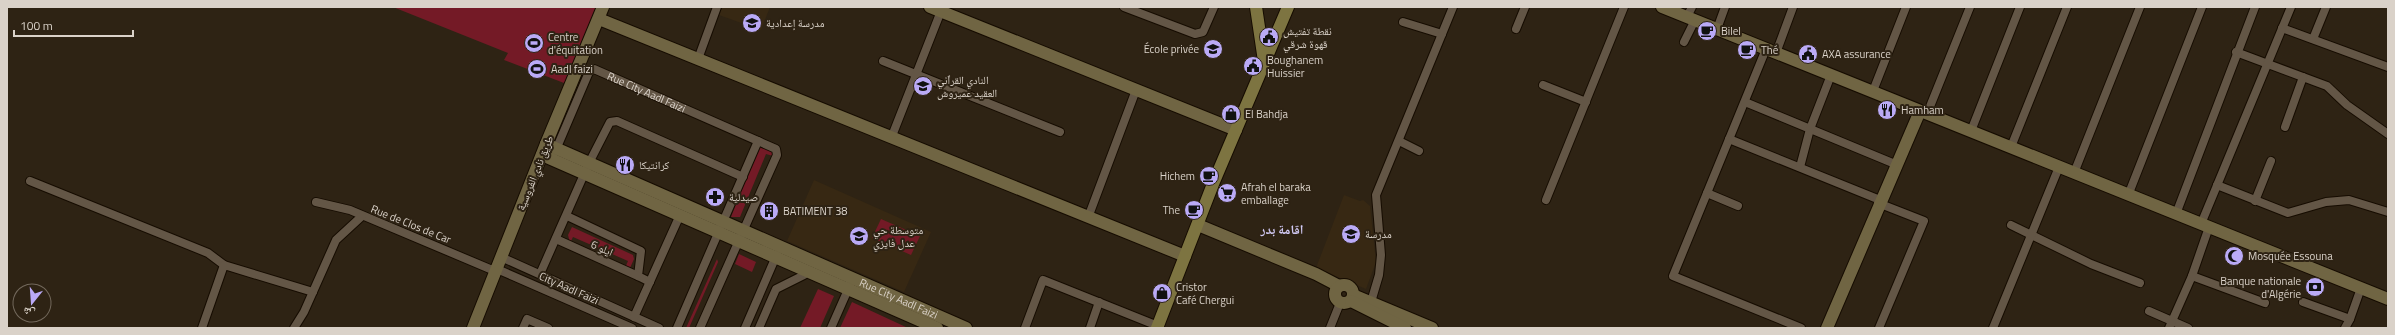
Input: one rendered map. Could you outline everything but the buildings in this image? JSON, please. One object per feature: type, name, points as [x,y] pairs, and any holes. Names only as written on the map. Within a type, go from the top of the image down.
[{"type":"main road","name":"طريق نادي الفروسية","points":[[473,328],[501,257],[549,152],[598,19],[604,7]]},
{"type":"main road","points":[[1256,7],[1263,21],[1271,45]]},
{"type":"main road","points":[[1256,7],[1264,62]]},
{"type":"main road","points":[[1662,7],[1691,15],[1717,29],[1971,132],[2129,193],[2176,214],[2361,288],[2387,296]]},
{"type":"main road","points":[[936,9],[1236,130]]},
{"type":"main road","points":[[1263,21],[1270,26],[1275,24],[1286,12]]},
{"type":"main road","points":[[1157,327],[1236,130],[1286,12]]},
{"type":"main road","points":[[598,19],[1089,215],[1185,256]]},
{"type":"main road","points":[[1827,328],[1895,164],[1923,112]]},
{"type":"main road","name":"Rue City Aadl Faizi","points":[[549,152],[851,283],[966,328]]},
{"type":"main road","name":"Rue City Aadl Faizi","points":[[587,168],[680,215],[722,227]]},
{"type":"main road","points":[[1197,228],[1316,274],[1337,289]]},
{"type":"main road","name":"Rue City Aadl Faizi","points":[[778,252],[806,270],[851,283],[937,328]]},
{"type":"main road","points":[[1337,289],[1347,286],[1352,289],[1348,300]]},
{"type":"main road","points":[[1337,289],[1336,300],[1371,302],[1432,328]]},
{"type":"main road","points":[[1348,300],[1405,328]]},
{"type":"street","points":[[698,59],[718,7]]},
{"type":"street","points":[[1124,7],[1196,34],[1204,32],[1214,7]]},
{"type":"street","points":[[1371,302],[1379,275],[1381,255],[1376,195],[1453,7]]},
{"type":"street","points":[[1516,29],[1525,7]]},
{"type":"street","points":[[1546,200],[1624,7]]},
{"type":"street","points":[[1717,29],[1725,7]]},
{"type":"street","points":[[1793,7],[1744,102],[1673,276],[1801,328]]},
{"type":"street","points":[[1873,91],[1906,7]]},
{"type":"street","points":[[1923,112],[1970,7]]},
{"type":"street","points":[[1971,132],[2020,7]]},
{"type":"street","points":[[2011,147],[2066,7]]},
{"type":"street","points":[[2074,173],[2140,7]]},
{"type":"street","points":[[2129,193],[2202,7]]},
{"type":"street","points":[[2176,214],[2254,7]]},
{"type":"street","points":[[2170,325],[2192,276],[2217,185],[2291,7]]},
{"type":"street","points":[[2313,39],[2326,7]]},
{"type":"street","points":[[892,136],[916,73],[936,9]]},
{"type":"street","points":[[1684,42],[1691,15]]},
{"type":"street","points":[[1403,22],[1442,34]]},
{"type":"street","points":[[2282,28],[2388,67]]},
{"type":"street","points":[[2236,52],[2327,86],[2347,105],[2388,134]]},
{"type":"street","points":[[883,61],[1060,132]]},
{"type":"street","name":"Rue City Aadl Faizi","points":[[549,152],[589,72],[594,69],[775,148],[777,153],[700,328]]},
{"type":"street","points":[[1800,168],[1810,129],[1831,75]]},
{"type":"street","points":[[2285,127],[2303,77]]},
{"type":"street","points":[[1543,85],[1586,102]]},
{"type":"street","points":[[1089,215],[1136,90]]},
{"type":"street","points":[[1744,102],[1895,164]]},
{"type":"street","points":[[540,274],[587,168],[609,123],[617,120],[743,177]]},
{"type":"street","points":[[1729,139],[1924,221],[1879,328]]},
{"type":"street","points":[[677,328],[758,141]]},
{"type":"street","points":[[1399,141],[1419,151]]},
{"type":"street","points":[[2255,201],[2271,161]]},
{"type":"street","points":[[1993,328],[2059,166]]},
{"type":"street","points":[[30,181],[208,253],[224,265],[313,292]]},
{"type":"street","points":[[2217,185],[2288,213],[2326,202],[2349,200],[2388,212]]},
{"type":"street","points":[[1707,193],[1738,206]]},
{"type":"street","name":"Rue de Clos de Car","points":[[316,202],[350,210],[490,269],[496,269]]},
{"type":"street","points":[[634,317],[680,215]]},
{"type":"street","points":[[294,328],[313,292],[336,240],[362,216]]},
{"type":"street","points":[[567,216],[641,251],[638,276],[650,282]]},
{"type":"street","points":[[2011,226],[2031,234],[2091,264],[2140,283]]},
{"type":"street","name":"ايلو 6","points":[[556,239],[638,276]]},
{"type":"street","points":[[745,328],[778,252]]},
{"type":"street","points":[[501,257],[659,328]]},
{"type":"street","points":[[202,328],[224,265]]},
{"type":"street","name":"City Aadl Faizi","points":[[496,269],[630,328]]},
{"type":"street","points":[[759,328],[776,290],[804,275],[806,270]]},
{"type":"street","points":[[2192,276],[2265,303]]},
{"type":"street","points":[[1025,328],[1043,280],[1157,327]]},
{"type":"street","name":"Rue City Aadl Faizi","points":[[830,328],[851,283]]},
{"type":"street","points":[[2345,328],[2350,319],[2361,288]]},
{"type":"street","points":[[1330,328],[1348,300]]},
{"type":"street","points":[[1090,328],[1099,302]]},
{"type":"street","points":[[2303,302],[2350,319]]},
{"type":"street","points":[[2149,311],[2170,325],[2188,328]]},
{"type":"street","points":[[523,328],[527,319],[545,327]]},
{"type":"shaded area","name":"Centre d'équitation","points":[[393,7],[597,7],[570,78],[564,83],[504,60],[508,53]]},
{"type":"shaded area","name":"مدرسة إعدادية","points":[[722,7],[770,7],[761,30],[719,15]]},
{"type":"shaded area","points":[[761,146],[775,152],[773,156],[766,154],[740,217],[731,217],[758,147]]},
{"type":"shaded area","name":"متوسطة حي عدل فايزي","points":[[814,180],[931,232],[904,292],[787,241]]},
{"type":"shaded area","name":"مدرسة","points":[[1344,195],[1360,201],[1363,200],[1370,206],[1376,262],[1366,289],[1316,268]]},
{"type":"shaded area","points":[[881,219],[920,236],[911,255],[872,238]]},
{"type":"shaded area","points":[[572,227],[633,255],[634,259],[630,268],[625,268],[628,261],[573,237],[570,243],[568,235]]},
{"type":"shaded area","points":[[739,254],[756,262],[752,272],[735,264]]},
{"type":"shaded area","points":[[717,259],[718,262],[689,328],[686,328]]},
{"type":"shaded area","points":[[818,289],[834,296],[820,328],[800,328]]},
{"type":"shaded area","points":[[852,302],[908,328],[840,328]]},
{"type":"place","name":"مدرسة إعدادية","points":[[752,23]]},
{"type":"place","name":"Bilel","points":[[1707,31]]},
{"type":"place","name":"نقطة تفتيش قهوة شرقي","points":[[1269,37]]},
{"type":"place","name":"Centre d'équitation","points":[[534,43]]},
{"type":"place","name":"École privée","points":[[1213,49]]},
{"type":"place","name":"Thé","points":[[1747,50]]},
{"type":"place","name":"AXA assurance","points":[[1808,54]]},
{"type":"place","name":"Boughanem Huissier","points":[[1253,66]]},
{"type":"place","name":"Aadl faizi","points":[[537,69]]},
{"type":"place","name":"النادي القرٱني العقيد عميروش","points":[[923,86]]},
{"type":"place","name":"Hamham","points":[[1887,110]]},
{"type":"place","name":"El Bahdja","points":[[1231,114]]},
{"type":"place","name":"كرانتيكا","points":[[625,165]]},
{"type":"place","name":"Hichem","points":[[1209,176]]},
{"type":"place","name":"Afrah el baraka emballage","points":[[1227,193]]},
{"type":"place","name":"صيدلية","points":[[715,197]]},
{"type":"place","name":"The","points":[[1194,210]]},
{"type":"place","name":"BATIMENT 38","points":[[769,211]]},
{"type":"place","name":"مدرسة","points":[[1351,234]]},
{"type":"place","name":"متوسطة حي عدل فايزي","points":[[859,236]]},
{"type":"place","name":"Mosquée Essouna","points":[[2234,256]]},
{"type":"place","name":"Banque nationale d'Algérie","points":[[2315,287]]},
{"type":"place","name":"Cristor Café Chergui","points":[[1162,293]]},
{"type":"district","name":"اقامة بدر","points":[[1282,229]]}]
